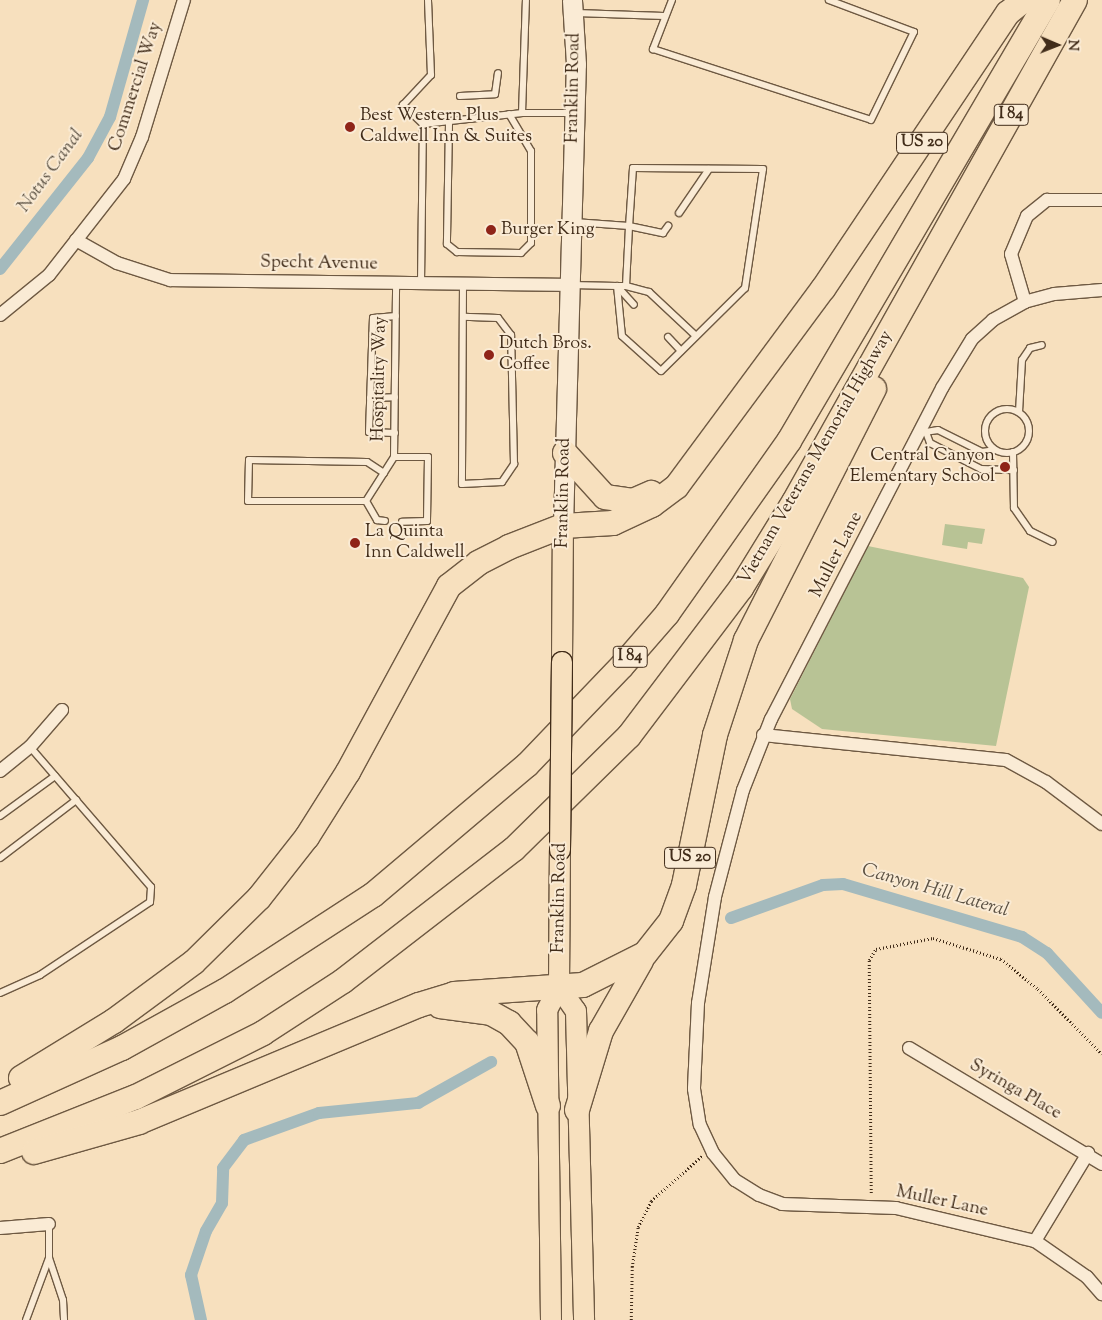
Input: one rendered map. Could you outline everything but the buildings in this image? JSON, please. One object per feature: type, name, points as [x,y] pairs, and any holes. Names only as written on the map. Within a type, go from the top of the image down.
[{"type":"highway","name":"US 20","points":[[562,526],[613,523],[652,505],[677,486],[709,440],[823,289],[1008,13],[1024,0]]},
{"type":"highway","name":"Vietnam Veterans Memorial Highway","points":[[0,1103],[131,1043],[234,986],[365,900],[527,765],[616,673],[667,614],[789,441],[1048,0]]},
{"type":"highway","name":"Vietnam Veterans Memorial Highway","points":[[0,1151],[136,1097],[263,1033],[344,981],[514,849],[629,736],[742,588],[947,231],[1075,0]]},
{"type":"highway","name":"US 20","points":[[577,1110],[601,1031],[645,954],[670,921],[684,885],[715,735],[746,640],[915,306],[947,231]]},
{"type":"highway","points":[[565,453],[605,497],[633,502],[663,485],[709,440]]},
{"type":"highway","points":[[0,1090],[106,1026],[186,968],[259,898],[307,836],[348,772],[449,586],[478,563],[562,526]]},
{"type":"highway","name":"US 20","points":[[559,986],[582,985],[645,954]]},
{"type":"highway","points":[[0,1161],[139,1122],[418,1005],[454,994],[559,986]]},
{"type":"highway","points":[[418,1005],[478,1011],[509,1023],[527,1042],[548,1106]]},
{"type":"main road","name":"Franklin Road","points":[[551,1320],[547,1010],[559,986],[562,526],[575,113],[573,7]]},
{"type":"main road","name":"US 20","points":[[559,986],[576,1011],[577,1110],[584,1320]]},
{"type":"street","name":"Commercial Way","points":[[0,315],[49,275],[124,178],[142,137],[184,0]]},
{"type":"street","points":[[1025,302],[1011,254],[1027,216],[1047,200],[1102,200]]},
{"type":"street","name":"Specht Avenue","points":[[76,240],[117,263],[170,280],[570,285]]},
{"type":"street","name":"Muller Lane","points":[[1102,290],[1054,294],[1025,302],[993,320],[972,339],[763,735],[715,897],[698,1003],[694,1089],[700,1125],[712,1153],[736,1180],[782,1204],[896,1208],[1034,1241],[1087,1277],[1102,1294]]},
{"type":"street","points":[[0,770],[30,747],[62,710]]},
{"type":"street","points":[[763,735],[908,747],[1006,760],[1046,782],[1102,824]]},
{"type":"street","name":"Syringa Place","points":[[909,1048],[1088,1153],[1102,1164]]},
{"type":"street","points":[[1034,1241],[1088,1153]]},
{"type":"street","points":[[0,1228],[49,1224]]},
{"type":"lane","points":[[428,0],[431,75],[403,105],[423,124],[449,124],[522,113],[575,113]]},
{"type":"lane","points":[[522,113],[526,0]]},
{"type":"lane","points":[[672,0],[664,16],[653,49],[871,120],[914,32],[830,0]]},
{"type":"lane","points":[[573,7],[664,16]]},
{"type":"lane","points":[[460,96],[489,98],[498,87],[498,73]]},
{"type":"lane","points":[[449,124],[447,244],[457,252],[527,250],[531,150],[509,114]]},
{"type":"lane","points":[[421,283],[423,124]]},
{"type":"lane","points":[[617,286],[622,336],[661,371],[746,288],[763,169],[633,168],[626,286]]},
{"type":"lane","points":[[678,213],[709,169]]},
{"type":"lane","points":[[572,222],[629,226],[664,233],[668,226]]},
{"type":"lane","name":"Hospitality Way","points":[[384,473],[367,462],[250,460],[248,501],[366,501],[384,473],[394,457],[396,282]]},
{"type":"lane","points":[[463,283],[462,484],[502,482],[514,464],[508,328],[498,318],[463,317]]},
{"type":"lane","points":[[570,285],[626,286],[649,292],[696,336]]},
{"type":"lane","points":[[617,286],[634,305]]},
{"type":"lane","points":[[395,433],[369,432],[373,318],[396,316]]},
{"type":"lane","points":[[668,337],[681,351]]},
{"type":"lane","points":[[1014,470],[981,469],[930,443],[923,431],[938,430],[982,452],[996,450],[1014,452],[1025,444],[1029,430],[1019,412],[1022,360],[1030,348],[1042,344]]},
{"type":"lane","points":[[370,398],[395,397]]},
{"type":"lane","points":[[996,450],[986,440],[988,419],[999,410],[1019,412]]},
{"type":"lane","points":[[1014,452],[1014,508],[1030,531],[1053,542]]},
{"type":"lane","points":[[394,457],[428,457],[427,521],[402,522]]},
{"type":"lane","points":[[366,501],[377,520],[386,521]]},
{"type":"lane","points":[[0,993],[40,975],[150,902],[151,886],[30,747]]},
{"type":"lane","points":[[0,816],[55,776]]},
{"type":"lane","points":[[0,858],[76,800]]},
{"type":"lane","points":[[49,1224],[50,1258],[64,1300],[64,1320]]},
{"type":"lane","points":[[26,1320],[50,1258]]},
{"type":"path","points":[[871,1193],[869,960],[876,949],[933,938],[1001,959],[1038,989],[1102,1054]]},
{"type":"path","points":[[631,1320],[632,1267],[638,1227],[651,1201],[696,1159],[712,1153]]},
{"type":"green space","points":[[945,524],[985,529],[982,544],[968,542],[967,549],[942,545]]},
{"type":"green space","points":[[868,546],[1023,578],[1029,587],[996,746],[822,729],[792,709],[790,699]]},
{"type":"waterway","name":"Notus Canal","points":[[0,269],[88,158],[110,117],[143,0]]},
{"type":"waterway","name":"Canyon Hill Lateral","points":[[731,918],[823,885],[843,884],[1022,937],[1047,953],[1102,1013]]},
{"type":"waterway","name":"Canyon Hill Lateral","points":[[201,1320],[191,1275],[206,1231],[222,1203],[223,1168],[244,1140],[319,1113],[418,1103],[491,1062]]},
{"type":"place","name":"Best Western Plus Caldwell Inn & Suites","points":[[350,127]]},
{"type":"place","name":"Burger King","points":[[491,230]]},
{"type":"place","name":"Dutch Bros. Coffee","points":[[489,355]]},
{"type":"place","name":"Central Canyon Elementary School","points":[[1005,467]]},
{"type":"place","name":"La Quinta Inn Caldwell","points":[[355,543]]}]
